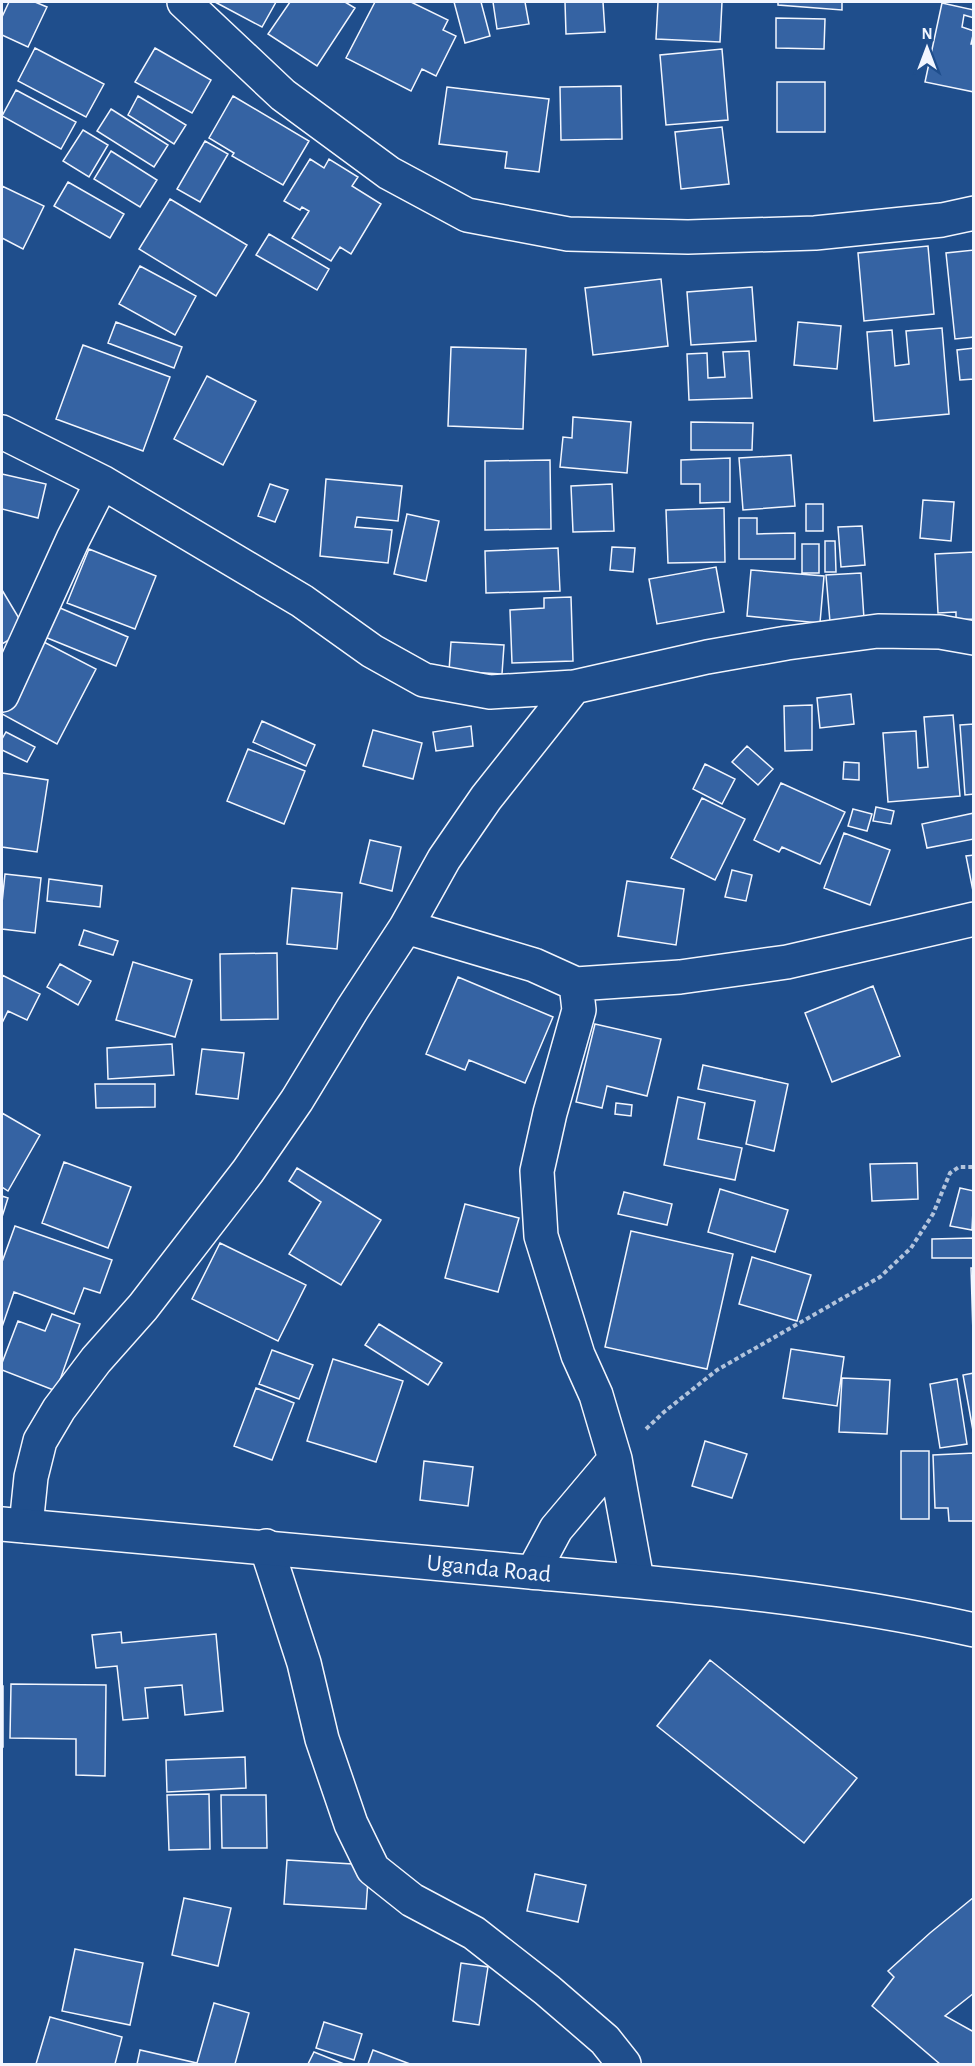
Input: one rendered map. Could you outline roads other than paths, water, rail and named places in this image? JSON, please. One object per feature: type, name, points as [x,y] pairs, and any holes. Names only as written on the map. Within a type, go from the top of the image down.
[{"type":"street","points":[[184,2],[283,95],[389,173],[467,215],[568,234],[688,237],[815,232],[942,220],[974,213]]},
{"type":"street","points":[[2,432],[102,482],[302,601],[372,651],[424,680],[490,692],[574,687],[707,657],[787,643],[878,631],[940,632],[974,638]]},
{"type":"street","points":[[2,695],[73,539],[102,482]]},
{"type":"street","points":[[14,1525],[31,1477],[40,1441],[60,1409],[96,1359],[143,1307],[248,1171],[297,1100],[406,927],[444,859],[486,798],[574,687]]},
{"type":"street","points":[[406,927],[534,965],[576,984],[680,977],[787,962],[974,919]]},
{"type":"street","points":[[576,984],[579,1010],[550,1113],[537,1171],[542,1236],[575,1343],[596,1395],[615,1459],[637,1580]]},
{"type":"street","points":[[533,1572],[556,1529],[615,1459]]},
{"type":"street","name":"Uganda Road","points":[[14,1525],[637,1580],[904,1615],[974,1630]]},
{"type":"street","points":[[266,1546],[304,1664],[322,1739],[351,1824],[372,1869],[412,1900],[474,1933],[547,1990],[605,2040],[624,2064]]}]
